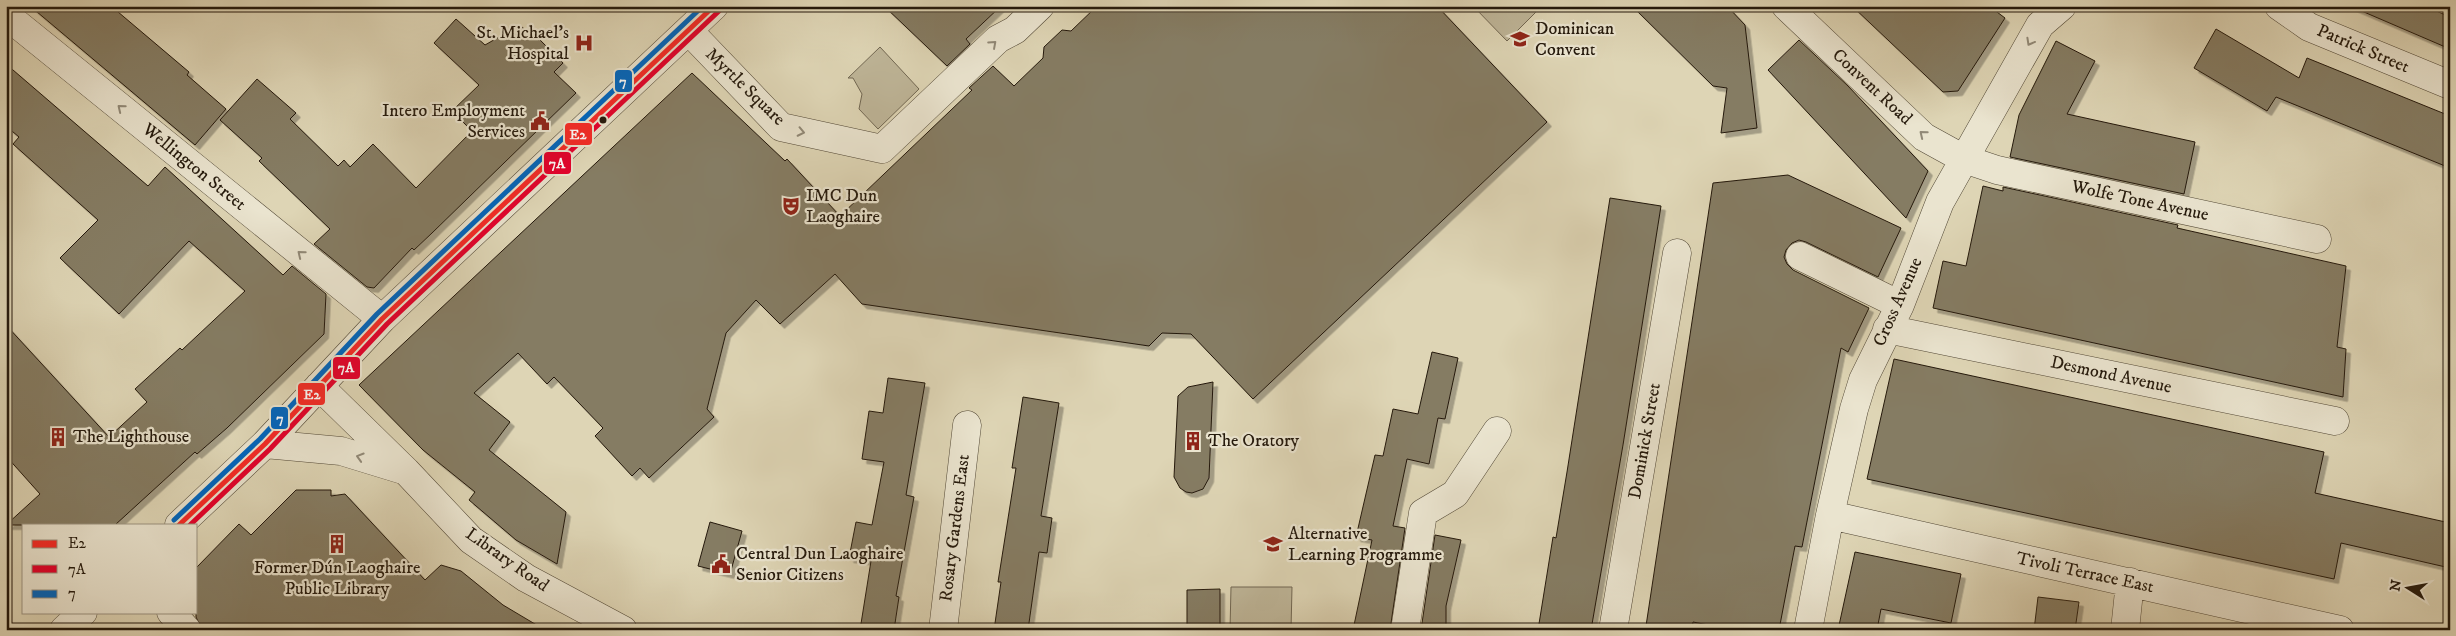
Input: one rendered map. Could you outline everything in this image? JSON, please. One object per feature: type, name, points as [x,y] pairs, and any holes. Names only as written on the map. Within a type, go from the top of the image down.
[{"type":"street","name":"Myrtle Square","points":[[689,32],[781,127],[882,149],[998,39],[1015,30],[1040,6]]},
{"type":"street","name":"Convent Road","points":[[1786,6],[1924,136],[1964,159]]},
{"type":"street","name":"Cross Avenue","points":[[1808,630],[1830,515],[1854,409],[1863,380],[1900,305],[1940,202],[2040,25],[2062,6]]},
{"type":"street","name":"Patrick Street","points":[[2279,6],[2309,27],[2450,85]]},
{"type":"street","points":[[180,524],[266,444],[382,319],[689,32],[712,8]]},
{"type":"street","name":"Wellington Street","points":[[6,15],[382,319]]},
{"type":"street","name":"Wolfe Tone Avenue","points":[[1964,159],[1996,170],[2317,239]]},
{"type":"street","name":"Dominick Street","points":[[1613,630],[1677,253]]},
{"type":"street","points":[[1800,256],[1900,305]]},
{"type":"street","name":"Desmond Avenue","points":[[1888,330],[2335,422]]},
{"type":"street","name":"Library Road","points":[[319,386],[406,471],[471,540],[526,578],[623,630]]},
{"type":"street","name":"Rosary Gardens East","points":[[943,630],[967,426]]},
{"type":"street","points":[[1405,630],[1423,512],[1455,494],[1496,431]]},
{"type":"street","name":"Library Road","points":[[266,444],[341,451],[406,471]]},
{"type":"street","name":"Tivoli Terrace East","points":[[1830,515],[2340,630]]},
{"type":"street","points":[[2124,630],[2130,582]]},
{"type":"street","points":[[64,630],[81,614]]},
{"type":"street","points":[[173,614],[186,630]]},
{"type":"shaded area","points":[[1473,6],[1542,6],[1507,41]]},
{"type":"shaded area","points":[[880,47],[919,89],[878,129],[859,109],[862,94],[853,78],[848,78]]},
{"type":"shaded area","points":[[1231,587],[1292,587],[1291,630],[1230,630]]},
{"type":"building","points":[[30,6],[111,6],[189,72],[187,75],[226,109],[195,145]]},
{"type":"building","points":[[884,6],[1001,6],[966,39],[970,44],[947,66]]},
{"type":"building","points":[[1097,6],[1437,6],[1547,122],[1253,399],[1191,334],[1162,333],[1149,346],[862,304],[835,274],[780,324],[756,300],[726,333],[707,409],[714,417],[649,478],[640,468],[632,476],[595,436],[603,428],[554,377],[547,384],[518,353],[474,393],[510,422],[489,450],[566,512],[557,564],[516,540],[469,500],[475,492],[423,450],[359,385],[692,73],[785,161],[787,159],[840,216],[972,90],[969,88],[993,66],[1014,86],[1043,58],[1044,47],[1062,30],[1071,31]]},
{"type":"building","points":[[1632,6],[1727,6],[1745,25],[1757,128],[1721,133],[1727,88],[1713,86]]},
{"type":"building","points":[[1852,6],[1989,6],[2005,18],[1958,91],[1943,92]]},
{"type":"building","points":[[2350,6],[2425,6],[2450,17],[2450,49]]},
{"type":"building","points":[[456,19],[485,45],[506,33],[510,36],[521,26],[531,35],[533,33],[563,63],[554,72],[576,93],[432,233],[414,250],[412,248],[374,288],[367,287],[314,244],[330,229],[259,161],[262,158],[220,120],[257,79],[296,113],[290,119],[338,166],[344,160],[350,167],[373,144],[416,188],[472,131],[452,111],[479,85],[434,43]]},
{"type":"building","points":[[2216,29],[2299,78],[2307,58],[2450,116],[2450,168],[2276,97],[2267,111],[2194,68]]},
{"type":"building","points":[[1799,40],[1848,86],[1928,171],[1906,218],[1768,70]]},
{"type":"building","points":[[2056,41],[2095,61],[2067,114],[2195,142],[2184,194],[2010,157],[2019,115]]},
{"type":"building","points":[[6,64],[148,186],[165,167],[283,275],[292,266],[326,294],[324,334],[227,428],[197,454],[195,452],[116,524],[6,525],[40,494],[6,456],[6,325],[109,437],[147,402],[135,389],[180,348],[182,350],[245,291],[189,241],[119,314],[60,258],[98,220],[13,144],[19,137],[6,126]]},
{"type":"building","points":[[1788,175],[1901,228],[1878,277],[1806,242],[1799,240],[1792,243],[1786,250],[1784,257],[1787,264],[1793,270],[1869,308],[1848,352],[1841,348],[1802,547],[1795,546],[1779,630],[1734,630],[1693,622],[1692,630],[1667,630],[1646,626],[1713,183]]},
{"type":"building","points":[[1983,186],[2003,191],[2003,187],[2178,225],[2177,228],[2346,266],[2337,347],[2346,349],[2343,397],[1933,308],[1943,261],[1966,266]]},
{"type":"building","points":[[1610,198],[1661,206],[1623,445],[1591,630],[1538,630],[1553,537],[1556,538],[1567,472]]},
{"type":"building","points":[[1432,352],[1458,358],[1445,419],[1438,418],[1429,464],[1407,459],[1393,526],[1405,528],[1390,630],[1353,630],[1372,540],[1356,537],[1375,455],[1383,456],[1393,409],[1418,414]]},
{"type":"building","points":[[1894,359],[2324,452],[2315,493],[2450,523],[2450,568],[2341,543],[2334,579],[1867,479]]},
{"type":"building","points":[[888,378],[925,383],[906,495],[914,497],[896,596],[899,597],[894,630],[860,630],[871,561],[849,558],[856,522],[872,525],[884,462],[862,459],[869,411],[883,413]]},
{"type":"building","name":"The Oratory","points":[[1213,382],[1209,478],[1203,489],[1192,493],[1186,492],[1180,488],[1174,477],[1178,396],[1188,387]]},
{"type":"building","points":[[1023,397],[1059,403],[1041,516],[1052,518],[1047,553],[1039,552],[1028,630],[994,630],[1001,582],[998,582],[1016,468],[1012,468]]},
{"type":"building","points":[[296,490],[331,490],[331,496],[345,494],[425,580],[441,565],[461,571],[503,605],[545,630],[202,630],[196,617],[196,614],[198,614],[198,566],[239,524],[251,535]]},
{"type":"building","points":[[710,522],[742,531],[730,574],[698,566]]},
{"type":"building","points":[[1435,535],[1461,540],[1446,606],[1446,630],[1421,630]]},
{"type":"building","points":[[1855,552],[1961,574],[1951,623],[1881,609],[1877,630],[1838,630]]},
{"type":"building","points":[[1220,589],[1220,630],[1187,630],[1187,590]]},
{"type":"building","points":[[2038,597],[2079,602],[2075,630],[2034,630]]},
{"type":"transit line","name":"7","points":[[174,520],[260,439],[377,314],[703,6]]},
{"type":"transit line","name":"E2","points":[[180,524],[265,444],[382,319],[714,6]]},
{"type":"transit line","name":"7A","points":[[191,524],[270,449],[387,324],[719,11]]},
{"type":"place","name":"Dominican Convent","points":[[1520,39]]},
{"type":"place","name":"St. Michael's Hospital","points":[[584,43]]},
{"type":"place","name":"Intero Employment Services","points":[[540,121]]},
{"type":"place","name":"IMC Dun Laoghaire","points":[[791,206]]},
{"type":"place","name":"The Lighthouse","points":[[58,437]]},
{"type":"place","name":"The Oratory","points":[[1193,441]]},
{"type":"place","name":"Former Dún Laoghaire Public Library","points":[[337,544]]},
{"type":"place","name":"Alternative Learning Programme","points":[[1273,544]]},
{"type":"place","name":"Central Dun Laoghaire Senior Citizens","points":[[721,564]]}]
